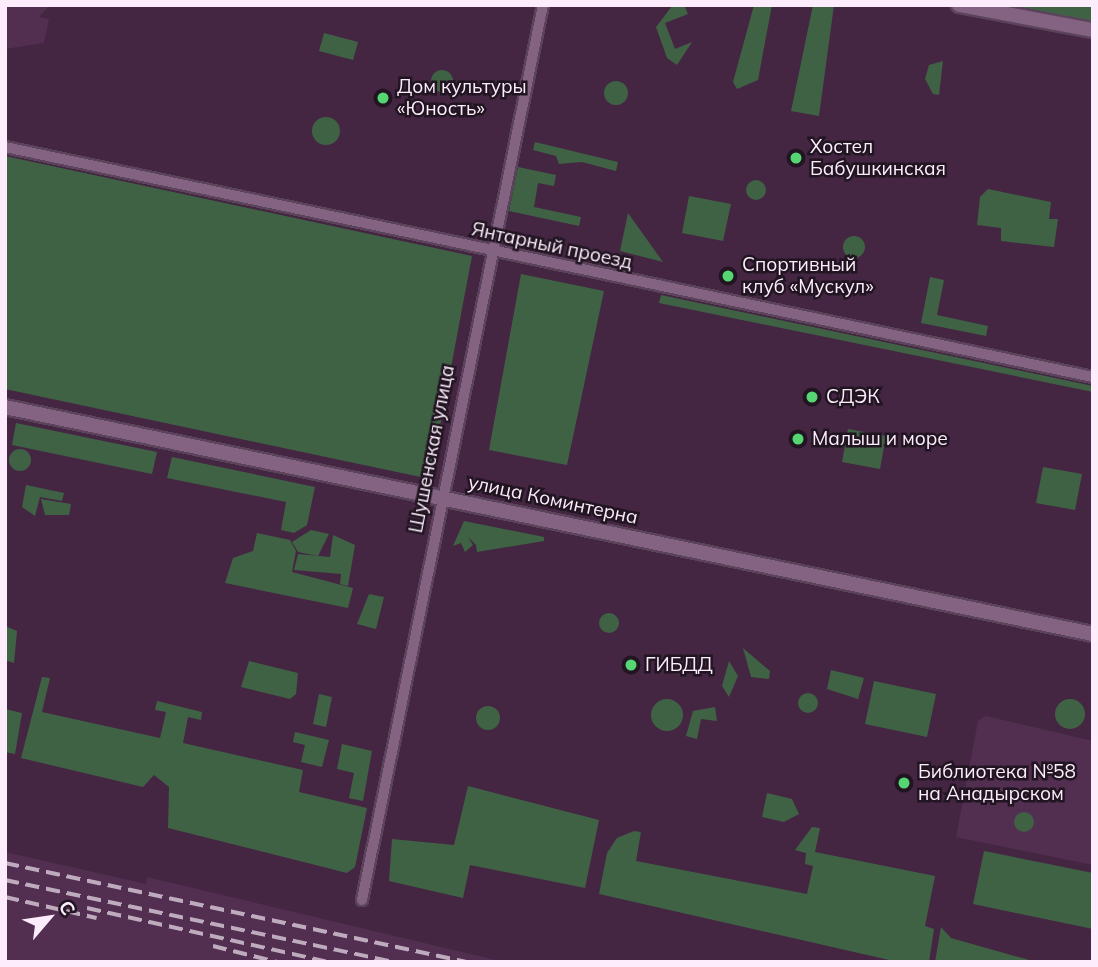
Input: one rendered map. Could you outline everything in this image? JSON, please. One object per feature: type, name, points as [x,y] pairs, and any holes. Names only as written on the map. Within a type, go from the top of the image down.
[{"type":"street","name":"Шушенская улица","points":[[362,900],[440,496],[543,5]]},
{"type":"street","points":[[959,5],[1093,30]]},
{"type":"street","name":"Янтарный проезд","points":[[5,147],[1093,377]]},
{"type":"street","name":"улица Коминтерна","points":[[5,407],[1093,634]]},
{"type":"shaded area","points":[[5,5],[50,5],[39,17],[49,19],[44,43],[5,49]]},
{"type":"shaded area","points":[[986,716],[1093,741],[1093,865],[956,837],[978,721]]},
{"type":"shaded area","points":[[5,852],[146,884],[147,877],[504,962],[5,962]]},
{"type":"green space","points":[[754,5],[772,5],[758,80],[737,89],[733,82]]},
{"type":"green space","points":[[813,5],[834,5],[819,116],[791,111]]},
{"type":"green space","points":[[1011,5],[1093,5],[1093,22]]},
{"type":"green space","points":[[672,6],[685,7],[688,14],[665,23],[675,49],[692,42],[677,65],[667,58],[656,27]]},
{"type":"green space","points":[[324,33],[358,42],[353,60],[319,51]]},
{"type":"green space","points":[[943,61],[939,95],[933,94],[925,79],[929,65]]},
{"type":"green space","points":[[442,70],[450,73],[453,81],[450,89],[442,92],[434,89],[431,81],[434,73]]},
{"type":"green space","points":[[616,81],[624,85],[628,93],[624,101],[616,105],[608,101],[604,93],[608,85]]},
{"type":"green space","points":[[326,117],[336,121],[340,131],[336,141],[326,145],[316,141],[312,131],[316,121]]},
{"type":"green space","points":[[535,142],[618,162],[616,171],[582,162],[559,164],[556,156],[533,150]]},
{"type":"green space","points":[[5,156],[472,256],[430,479],[5,389]]},
{"type":"green space","points":[[518,167],[556,175],[554,186],[538,183],[534,207],[581,217],[579,226],[509,211]]},
{"type":"green space","points":[[756,180],[763,183],[766,190],[763,197],[756,200],[749,197],[746,190],[749,183]]},
{"type":"green space","points":[[988,189],[1051,202],[1049,219],[1058,219],[1054,247],[1001,241],[1001,228],[977,225],[980,197]]},
{"type":"green space","points":[[689,196],[731,204],[723,241],[682,233]]},
{"type":"green space","points":[[628,213],[663,262],[620,251]]},
{"type":"green space","points":[[854,236],[862,239],[865,247],[862,255],[854,258],[846,255],[843,247],[846,239]]},
{"type":"green space","points":[[521,274],[604,291],[567,465],[489,450]]},
{"type":"green space","points":[[930,277],[944,280],[937,315],[988,326],[986,336],[921,323]]},
{"type":"green space","points":[[661,295],[1093,386],[1093,392],[659,303]]},
{"type":"green space","points":[[16,423],[157,452],[152,474],[12,445]]},
{"type":"green space","points":[[848,429],[886,436],[880,469],[842,462]]},
{"type":"green space","points":[[20,449],[28,452],[31,460],[28,468],[20,471],[12,468],[9,460],[12,452]]},
{"type":"green space","points":[[172,457],[315,487],[307,525],[294,533],[281,530],[286,502],[167,478]]},
{"type":"green space","points":[[1043,467],[1082,474],[1075,510],[1036,503]]},
{"type":"green space","points":[[26,485],[64,493],[62,501],[40,497],[35,516],[22,507]]},
{"type":"green space","points":[[41,499],[71,504],[69,515],[45,515]]},
{"type":"green space","points":[[464,521],[544,537],[544,541],[477,552],[476,545],[468,537],[473,545],[465,552],[461,543],[453,546]]},
{"type":"green space","points":[[311,530],[329,534],[318,556],[298,552],[292,542]]},
{"type":"green space","points":[[257,533],[290,540],[296,551],[292,572],[353,588],[348,608],[225,583],[233,558],[253,551]]},
{"type":"green space","points":[[333,535],[355,545],[348,586],[340,584],[341,574],[294,570],[298,554],[330,557]]},
{"type":"green space","points":[[369,594],[384,597],[376,629],[357,624]]},
{"type":"green space","points":[[609,613],[616,616],[619,623],[616,630],[609,633],[602,630],[599,623],[602,616]]},
{"type":"green space","points":[[5,626],[17,631],[14,663],[5,660]]},
{"type":"green space","points":[[743,648],[770,671],[769,679],[751,677]]},
{"type":"green space","points":[[249,661],[298,673],[296,694],[290,699],[241,687]]},
{"type":"green space","points":[[729,661],[738,676],[729,697],[722,686]]},
{"type":"green space","points":[[831,670],[864,678],[858,699],[827,689]]},
{"type":"green space","points":[[42,677],[50,678],[42,712],[160,738],[166,712],[155,710],[157,701],[202,712],[201,720],[188,717],[183,743],[303,770],[299,792],[367,808],[355,867],[347,873],[168,828],[169,787],[154,775],[143,787],[21,758]]},
{"type":"green space","points":[[874,681],[936,694],[927,737],[865,724]]},
{"type":"green space","points":[[808,693],[815,696],[818,703],[815,710],[808,713],[801,710],[798,703],[801,696]]},
{"type":"green space","points":[[319,694],[332,697],[326,727],[313,724]]},
{"type":"green space","points":[[667,699],[678,704],[683,715],[678,726],[667,731],[656,726],[651,715],[656,704]]},
{"type":"green space","points":[[1070,699],[1081,703],[1085,714],[1081,725],[1070,729],[1059,725],[1055,714],[1059,703]]},
{"type":"green space","points":[[488,706],[496,710],[500,718],[496,726],[488,730],[480,726],[476,718],[480,710]]},
{"type":"green space","points":[[715,707],[717,721],[701,719],[697,739],[686,736],[693,711]]},
{"type":"green space","points":[[5,709],[22,713],[15,754],[5,752]]},
{"type":"green space","points":[[295,732],[329,740],[322,767],[301,762],[305,745],[293,742]]},
{"type":"green space","points":[[342,744],[372,751],[363,801],[349,798],[354,773],[337,769]]},
{"type":"green space","points":[[468,786],[599,820],[585,888],[470,865],[463,898],[389,881],[392,839],[454,845]]},
{"type":"green space","points":[[767,793],[792,799],[799,814],[784,822],[762,817]]},
{"type":"green space","points":[[1024,812],[1031,815],[1034,822],[1031,829],[1024,832],[1017,829],[1014,822],[1017,815]]},
{"type":"green space","points":[[812,827],[820,828],[815,852],[935,876],[925,926],[934,929],[929,962],[898,962],[599,894],[607,853],[617,838],[634,831],[641,832],[636,861],[807,894],[813,866],[805,864],[806,853],[795,850]]},
{"type":"green space","points":[[984,851],[1093,873],[1093,929],[973,904]]},
{"type":"green space","points":[[941,927],[951,938],[1036,962],[935,962]]},
{"type":"railway","points":[[5,863],[465,962]]},
{"type":"railway","points":[[5,880],[393,962]]},
{"type":"railway","points":[[5,897],[97,918]]},
{"type":"railway","points":[[87,908],[328,962]]},
{"type":"railway","points":[[213,946],[277,962]]},
{"type":"place","name":"Дом культуры «Юность»","points":[[383,98]]},
{"type":"place","name":"Хостел Бабушкинская","points":[[796,158]]},
{"type":"place","name":"Спортивный клуб «Мускул»","points":[[728,276]]},
{"type":"place","name":"СДЭК","points":[[812,397]]},
{"type":"place","name":"Малыш и море","points":[[798,439]]},
{"type":"place","name":"ГИБДД","points":[[631,665]]},
{"type":"place","name":"Библиотека №58 на Анадырском","points":[[904,783]]}]
